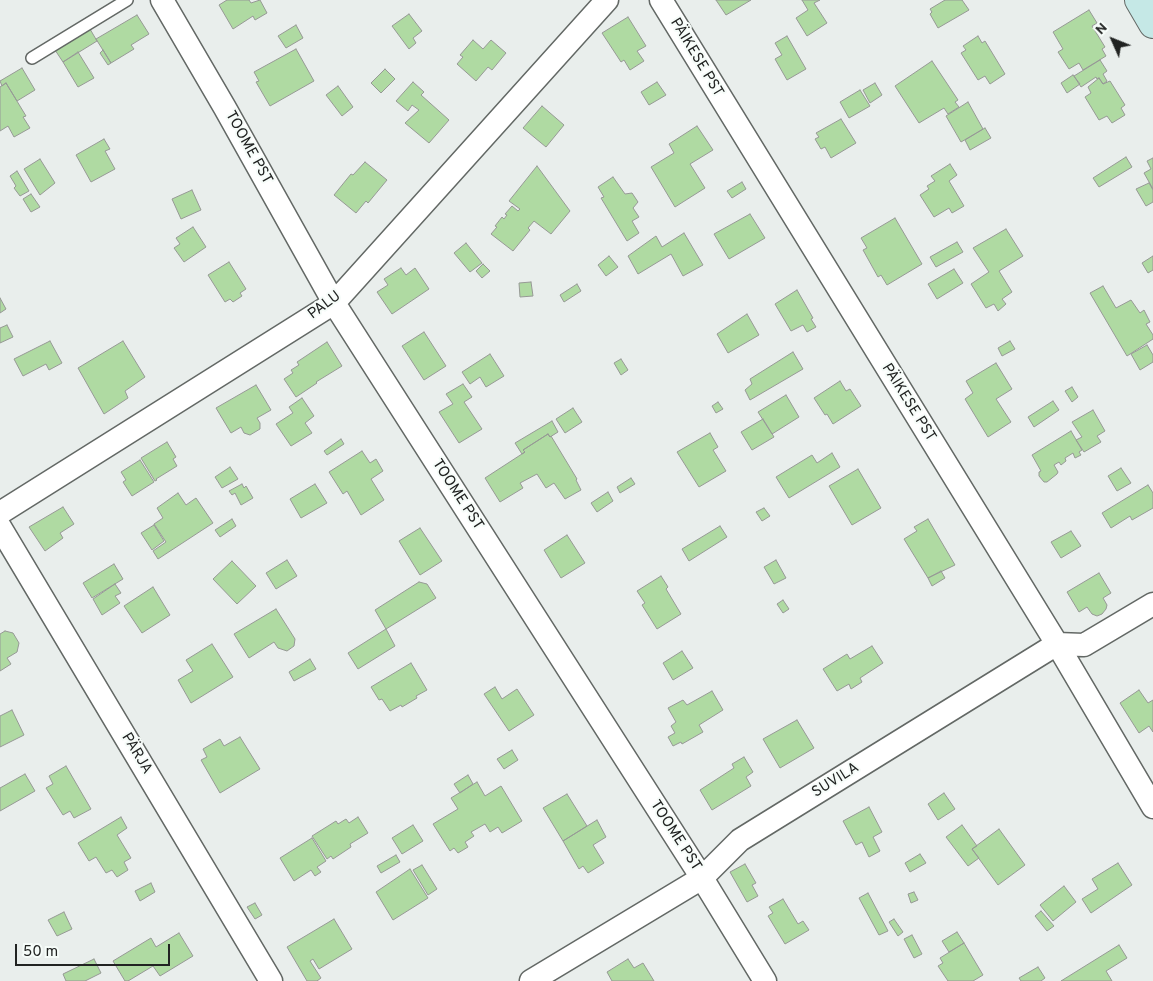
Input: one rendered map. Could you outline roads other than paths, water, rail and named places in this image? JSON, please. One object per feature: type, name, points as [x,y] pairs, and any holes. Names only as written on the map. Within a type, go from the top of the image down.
[{"type":"main road","points":[[1139,0],[1153,24]]},
{"type":"street","name":"TOOME PST","points":[[162,0],[334,303],[702,878],[765,981]]},
{"type":"street","name":"PALU","points":[[0,513],[334,303],[607,0]]},
{"type":"street","name":"PÄIKESE PST","points":[[661,0],[1057,644],[1153,807]]},
{"type":"street","name":"PÄRJA","points":[[0,528],[271,981]]},
{"type":"street","points":[[1057,644],[1084,645],[1153,604]]},
{"type":"street","name":"SUVILA","points":[[531,981],[702,878],[740,840],[1057,644]]},
{"type":"lane","points":[[32,58],[127,0]]}]
